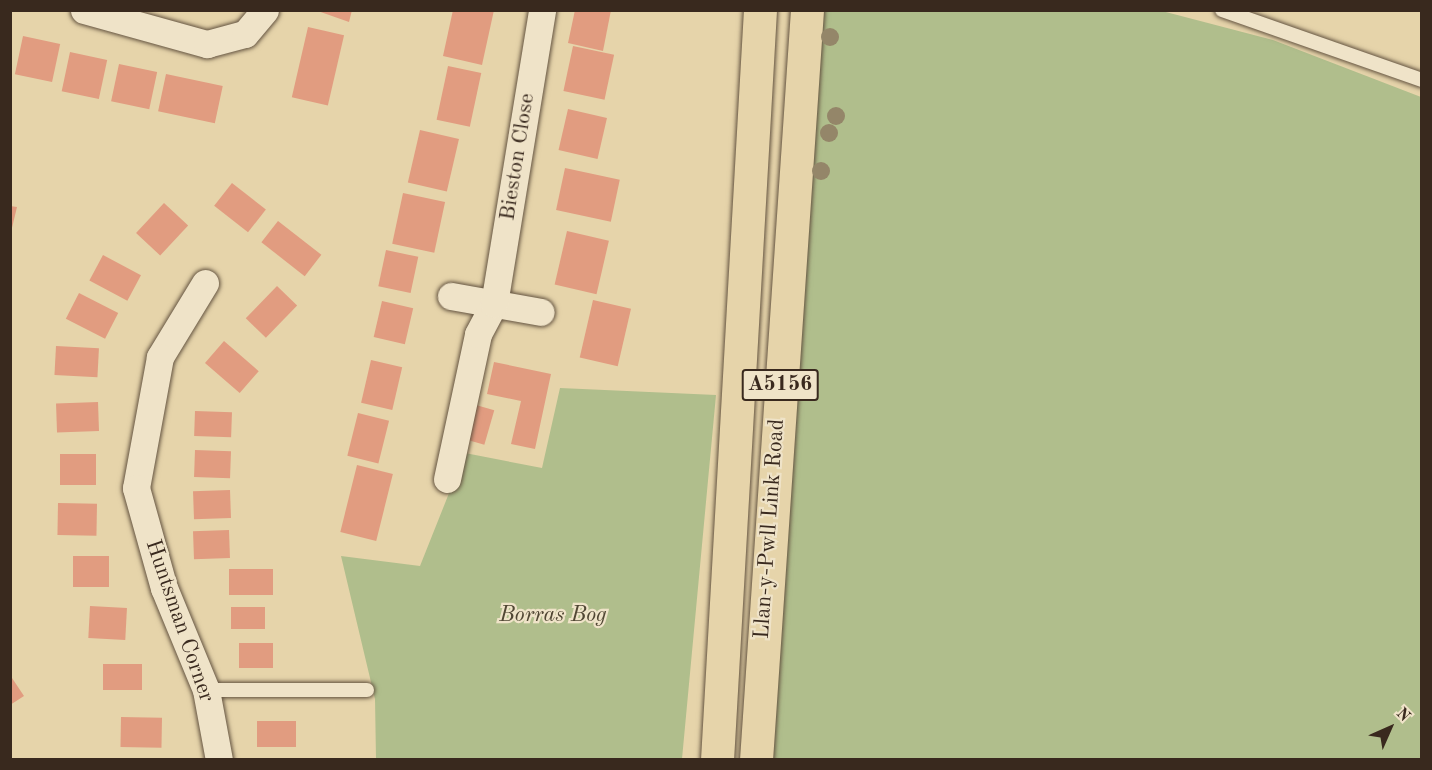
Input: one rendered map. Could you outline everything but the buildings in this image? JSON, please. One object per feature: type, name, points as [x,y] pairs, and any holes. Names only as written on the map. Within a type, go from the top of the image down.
[{"type":"highway","name":"Llan-y-Pwll Link Road","points":[[717,759],[760,10]]},
{"type":"highway","name":"Llan-y-Pwll Link Road","points":[[756,759],[807,10]]},
{"type":"street","points":[[84,10],[207,44],[245,34],[265,10]]},
{"type":"street","name":"Bieston Close","points":[[447,479],[478,334],[494,304],[542,10]]},
{"type":"street","name":"Huntsman Corner","points":[[205,283],[160,357],[136,488],[164,588],[206,690],[219,759]]},
{"type":"street","points":[[451,296],[541,312]]},
{"type":"lane","points":[[1222,10],[1422,80]]},
{"type":"lane","points":[[206,690],[367,690]]},
{"type":"green space","points":[[814,11],[1162,11],[1273,40],[1421,97],[1421,759],[767,760]]},
{"type":"green space","name":"Borras Bog","points":[[560,388],[716,395],[682,759],[376,759],[375,699],[341,556],[420,566],[465,453],[542,468]]}]
